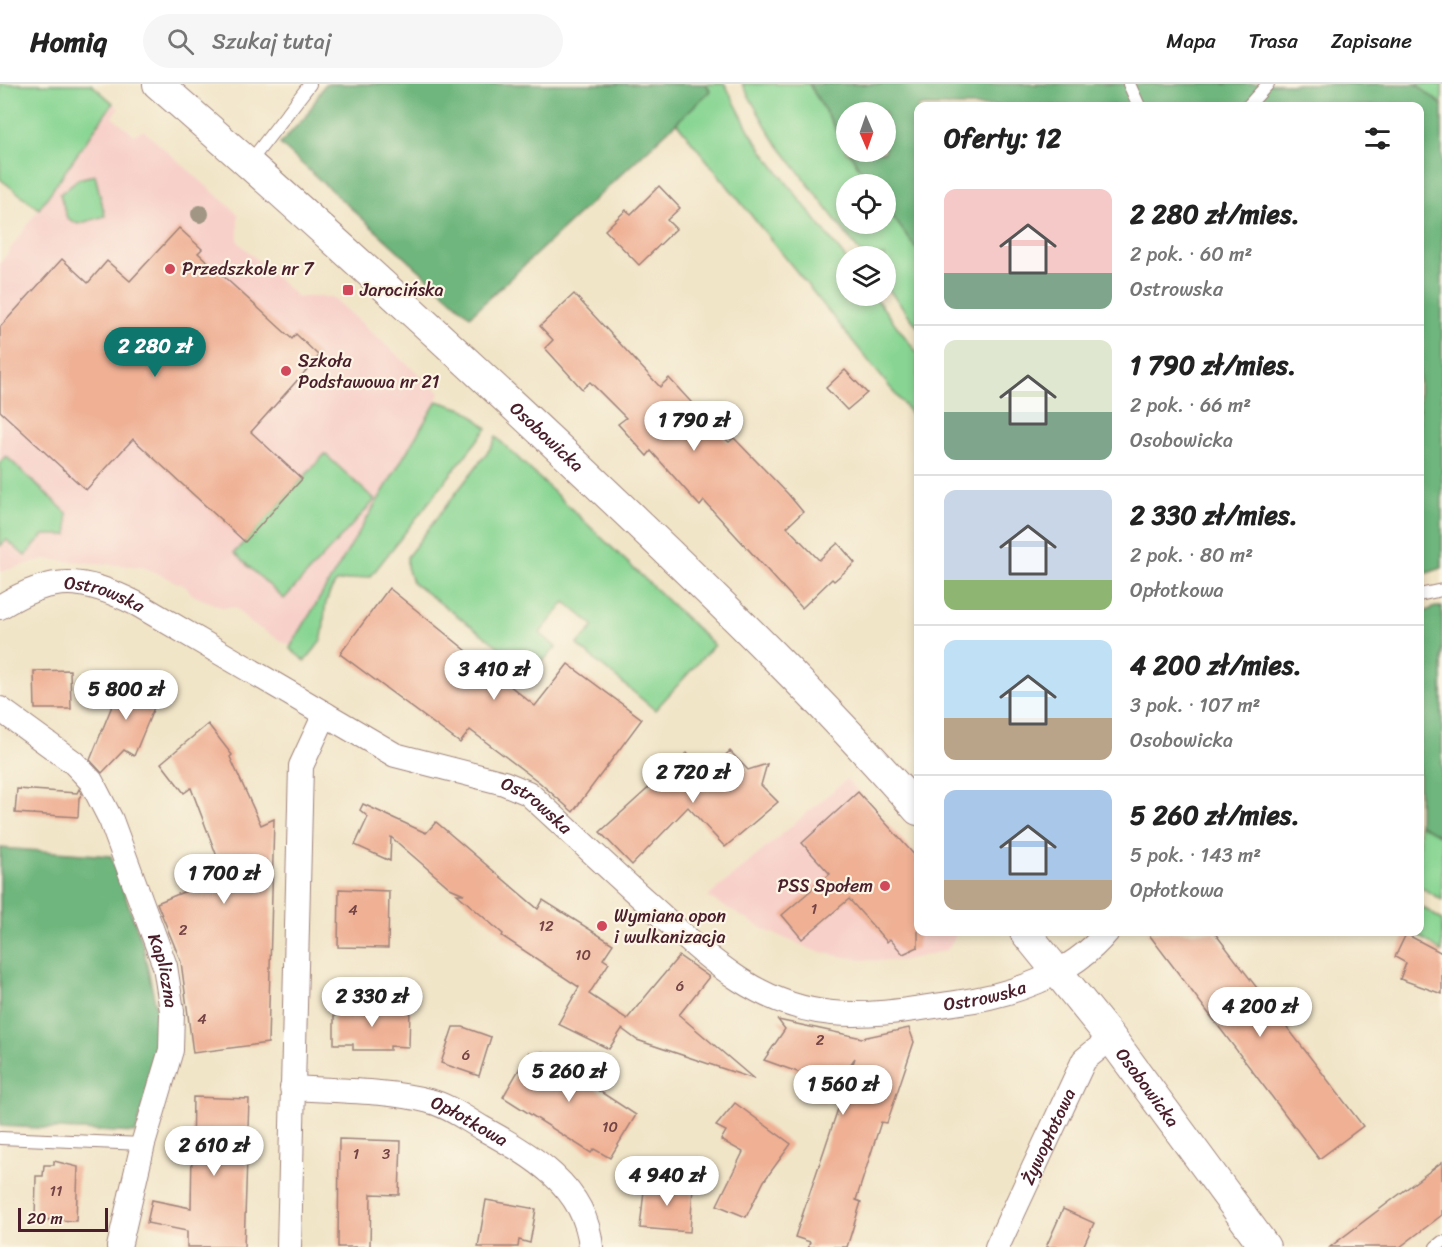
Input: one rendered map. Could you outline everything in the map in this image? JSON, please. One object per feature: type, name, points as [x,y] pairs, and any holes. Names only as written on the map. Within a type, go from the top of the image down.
[{"type":"street","name":"Osobowicka","points":[[158,84],[249,163],[516,408],[720,602],[823,706],[914,806]]},
{"type":"street","name":"Ostrowska","points":[[0,607],[31,588],[53,584],[80,583],[105,588],[137,604],[395,756],[504,783],[528,793],[704,956],[732,976],[778,1000],[832,1013],[887,1012],[994,998],[1056,972],[1088,953],[1103,936]]},
{"type":"street","name":"Kapliczna","points":[[0,709],[73,762],[91,781],[111,820],[165,966],[173,1030],[168,1060],[143,1144],[119,1247]]},
{"type":"street","points":[[289,1247],[301,766],[325,714]]},
{"type":"street","name":"Osobowicka","points":[[1028,936],[1111,1038],[1265,1247]]},
{"type":"street","name":"Żywopłotowa","points":[[997,1247],[1084,1059],[1111,1038]]},
{"type":"street","name":"Opłotkowa","points":[[292,1088],[430,1101],[452,1111],[540,1164],[563,1183],[586,1217],[591,1247]]},
{"type":"lane","points":[[249,163],[310,84]]},
{"type":"lane","points":[[1129,84],[1136,102]]},
{"type":"lane","points":[[1252,102],[1268,84]]},
{"type":"lane","points":[[1424,594],[1442,590]]},
{"type":"lane","points":[[0,1138],[143,1144]]},
{"type":"lane","points":[[1436,1247],[1442,1242]]},
{"type":"shaded area","points":[[113,103],[119,108],[113,117],[134,135],[143,130],[238,214],[238,242],[297,297],[332,297],[440,393],[291,646],[252,624],[235,607],[223,608],[193,595],[185,586],[143,567],[44,559],[0,572],[0,264]]},
{"type":"shaded area","points":[[847,779],[914,853],[914,936],[956,936],[947,950],[902,961],[861,960],[813,950],[765,930],[708,897]]},
{"type":"green space","points":[[0,84],[91,84],[113,103],[39,209],[0,179]]},
{"type":"green space","points":[[325,84],[706,84],[710,91],[470,316],[280,144],[307,115]]},
{"type":"green space","points":[[706,84],[725,84],[750,132],[769,160],[836,246],[836,306],[882,306],[914,349],[914,417],[676,122],[710,91]]},
{"type":"green space","points":[[742,84],[809,84],[836,129],[836,162],[856,162],[863,174],[836,174],[836,221],[773,138]]},
{"type":"green space","points":[[809,84],[1416,84],[1442,105],[1442,568],[1424,574],[1424,102],[914,102],[914,246],[896,221],[896,174],[863,174],[856,162],[896,162],[896,102],[836,102],[836,129]]},
{"type":"green space","points":[[1416,84],[1442,84],[1442,105]]},
{"type":"green space","points":[[95,175],[105,216],[78,224],[67,218],[60,194],[78,179]]},
{"type":"green space","points":[[896,221],[914,246],[914,322],[896,299],[896,246],[855,246],[846,234],[896,234]]},
{"type":"green space","points":[[437,401],[466,410],[487,428],[371,576],[336,582],[326,604],[321,640],[305,661],[290,649],[291,646]]},
{"type":"green space","points":[[496,437],[714,645],[655,710],[577,645],[594,626],[565,602],[540,633],[556,647],[543,661],[522,664],[412,582],[407,567],[407,557],[492,446]]},
{"type":"green space","points":[[325,454],[375,500],[284,599],[234,553]]},
{"type":"green space","points":[[6,456],[67,513],[68,535],[44,535],[25,556],[7,540],[0,546],[0,462]]},
{"type":"green space","points":[[1435,607],[1442,607],[1442,837],[1424,827],[1424,612]]},
{"type":"green space","points":[[1424,827],[1442,837],[1442,900],[1424,889]]},
{"type":"green space","points":[[0,848],[111,856],[142,942],[162,1035],[136,1133],[0,1126]]},
{"type":"green space","points":[[1424,908],[1442,920],[1442,952],[1420,936],[1424,936]]},
{"type":"building","points":[[659,186],[680,208],[667,220],[676,229],[639,265],[605,230],[626,210],[631,214]]},
{"type":"building","points":[[179,228],[202,249],[198,253],[292,339],[296,334],[319,356],[251,432],[302,479],[245,542],[133,439],[86,490],[0,411],[0,327],[62,259],[88,283],[107,261],[130,281]]},
{"type":"building","points":[[574,294],[660,387],[669,378],[722,436],[729,442],[734,438],[788,494],[803,512],[787,527],[819,560],[838,543],[855,563],[834,581],[832,579],[802,608],[704,501],[700,506],[651,451],[647,456],[618,424],[626,418],[590,382],[582,389],[545,348],[553,340],[540,326]]},
{"type":"building","points":[[845,370],[867,393],[847,410],[826,388]]},
{"type":"building","points":[[389,588],[535,706],[568,664],[642,719],[573,812],[539,782],[470,730],[460,743],[340,654]]},
{"type":"building","points":[[70,670],[71,709],[35,709],[34,671]]},
{"type":"building","points":[[125,674],[162,688],[134,756],[124,750],[102,773],[90,760]]},
{"type":"building","points":[[208,724],[232,755],[230,757],[261,825],[274,819],[268,1043],[193,1053],[181,962],[157,903],[224,875],[191,788],[184,793],[161,763]]},
{"type":"building","points":[[730,751],[748,770],[767,764],[761,785],[778,802],[725,847],[688,807],[632,865],[600,832],[687,753],[704,774]]},
{"type":"building","points":[[17,789],[77,793],[79,789],[82,794],[79,798],[78,817],[15,813]]},
{"type":"building","name":"PSS Społem","points":[[858,792],[914,855],[914,936],[918,936],[918,947],[903,954],[890,939],[887,942],[849,899],[802,939],[782,915],[830,874],[802,843]]},
{"type":"building","points":[[363,804],[426,833],[436,822],[538,909],[543,900],[613,944],[603,959],[609,963],[589,994],[627,1019],[679,956],[709,977],[679,1015],[754,1079],[637,1040],[622,1029],[609,1049],[558,1024],[579,987],[502,936],[503,934],[457,894],[464,894],[450,888],[391,837],[390,861],[355,845],[368,817],[360,810]]},
{"type":"building","points":[[339,889],[389,891],[388,948],[338,947]]},
{"type":"building","points":[[1150,936],[1217,936],[1363,1126],[1319,1159]]},
{"type":"building","points":[[1405,936],[1410,936],[1442,953],[1442,994],[1400,979],[1406,963],[1395,957]]},
{"type":"building","points":[[334,1007],[410,1008],[409,1047],[390,1046],[390,1050],[353,1050],[353,1044],[334,1044]]},
{"type":"building","points":[[778,1020],[862,1038],[909,1028],[914,1042],[887,1123],[881,1122],[856,1200],[861,1202],[847,1247],[808,1247],[810,1242],[795,1237],[855,1058],[823,1102],[804,1096],[806,1075],[764,1060],[785,1029]]},
{"type":"building","points":[[453,1027],[463,1027],[491,1037],[479,1076],[441,1063]]},
{"type":"building","points":[[529,1052],[538,1058],[542,1052],[596,1070],[587,1083],[636,1115],[610,1158],[594,1149],[591,1153],[503,1097]]},
{"type":"building","points":[[193,1097],[249,1099],[244,1247],[187,1247],[187,1231],[147,1223],[152,1200],[191,1208]]},
{"type":"building","points":[[735,1103],[791,1144],[764,1181],[746,1217],[717,1205],[743,1152],[721,1140],[726,1131],[716,1126]]},
{"type":"building","points":[[339,1139],[401,1141],[399,1195],[371,1194],[370,1247],[338,1247]]},
{"type":"building","points":[[54,1161],[78,1167],[76,1221],[35,1219],[36,1176],[43,1176],[44,1165],[54,1165]]},
{"type":"building","points":[[1442,1162],[1442,1215],[1400,1247],[1330,1247]]},
{"type":"building","points":[[645,1181],[693,1187],[690,1232],[640,1228]]},
{"type":"building","points":[[486,1200],[536,1209],[530,1243],[519,1240],[518,1247],[478,1247]]},
{"type":"building","points":[[1063,1209],[1094,1223],[1083,1247],[1046,1247]]},
{"type":"place","name":"Przedszkole nr 7","points":[[170,269]]},
{"type":"place","name":"Jarocińska","points":[[348,290]]},
{"type":"place","name":"Szkoła Podstawowa nr 21","points":[[286,371]]},
{"type":"place","name":"PSS Społem","points":[[885,886]]},
{"type":"place","name":"Wymiana opon i wulkanizacja","points":[[602,926]]}]
